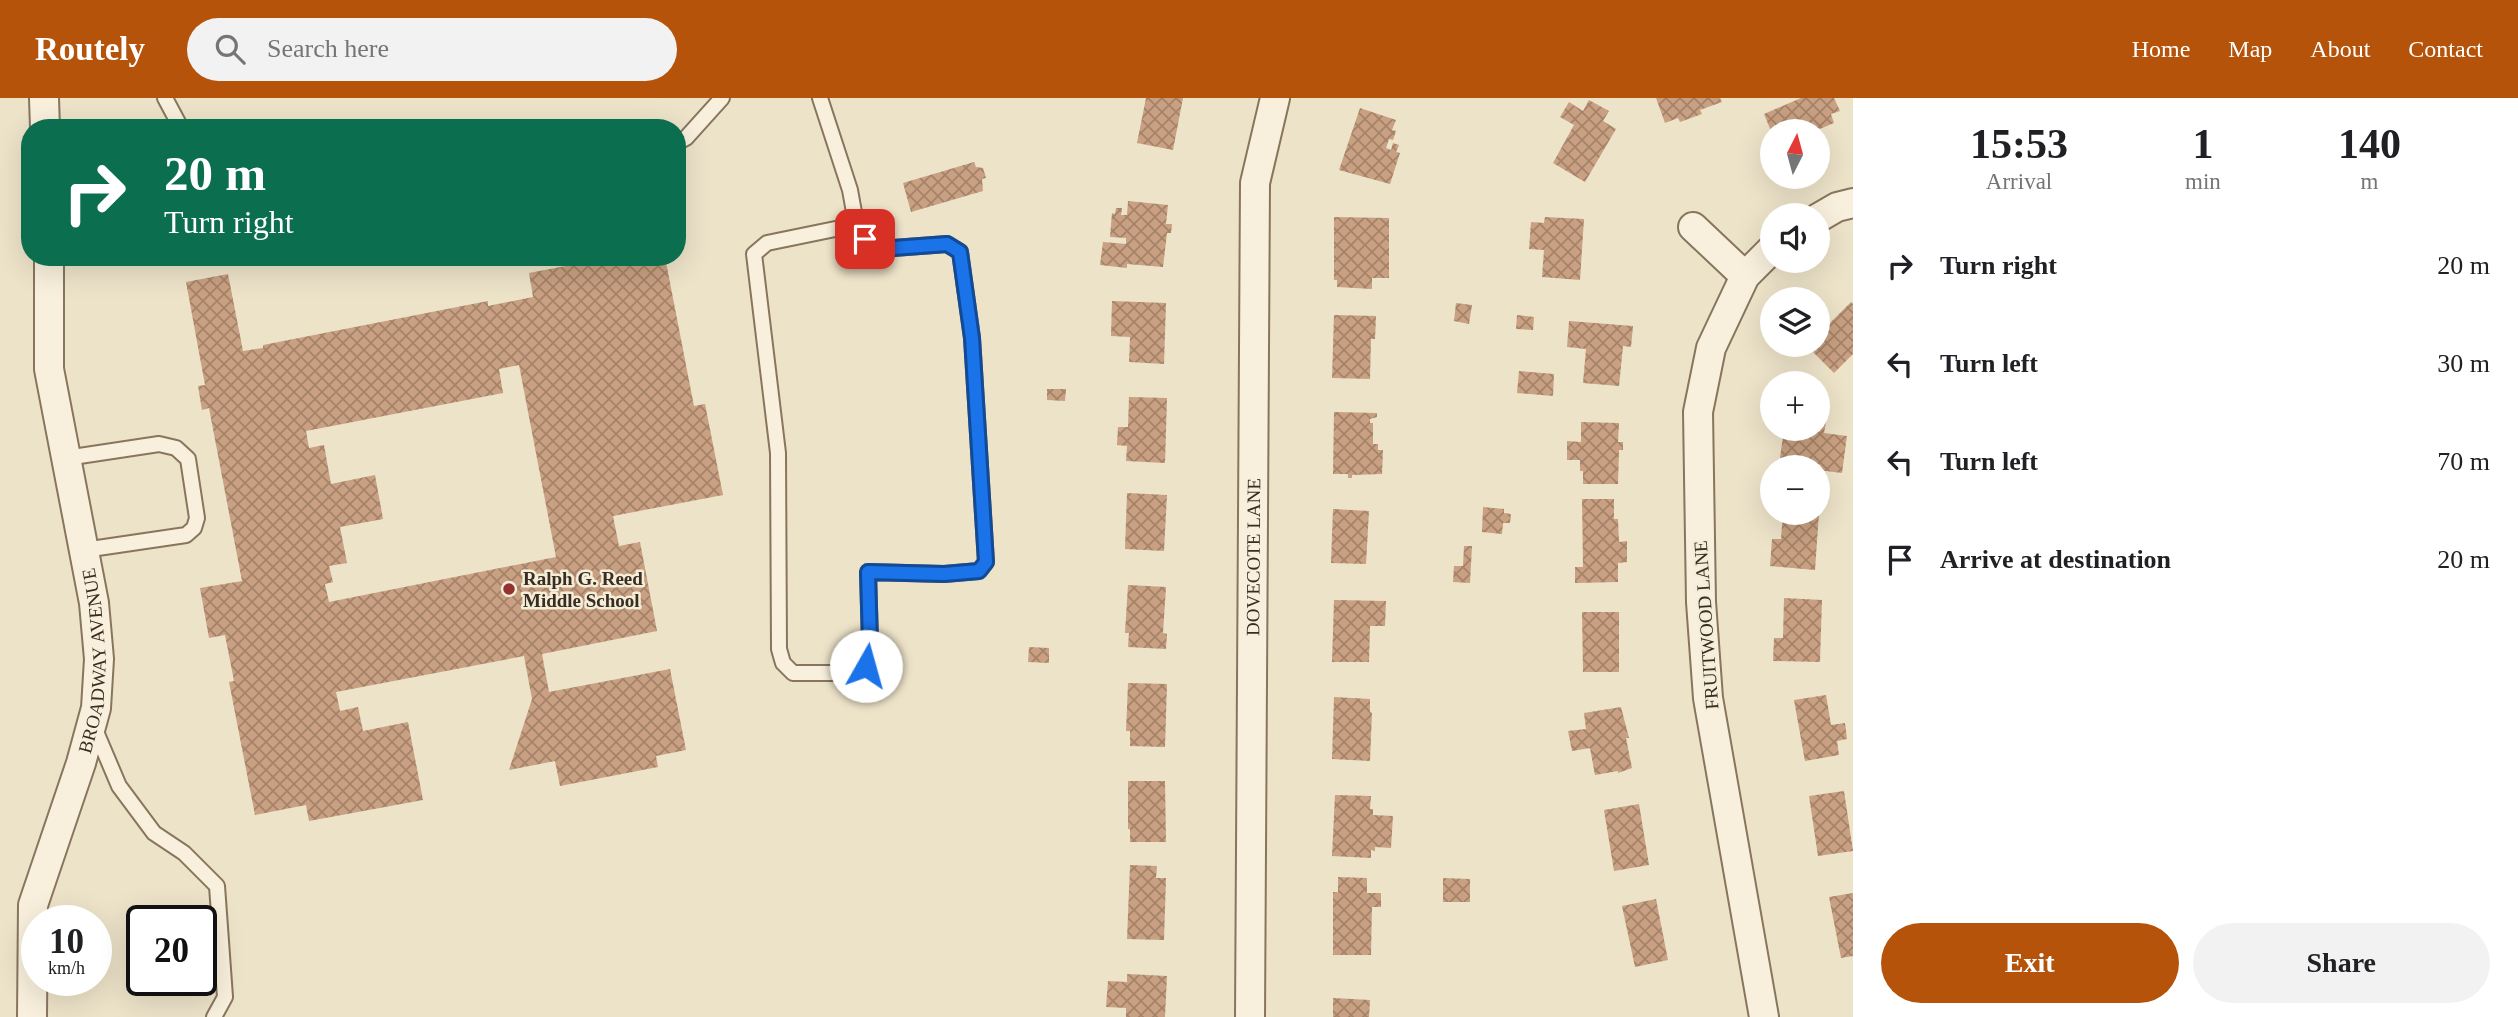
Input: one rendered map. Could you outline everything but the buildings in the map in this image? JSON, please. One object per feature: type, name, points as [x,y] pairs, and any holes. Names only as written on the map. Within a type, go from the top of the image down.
[{"type":"street","points":[[44,98],[45,119]]},
{"type":"street","name":"DOVECOTE LANE","points":[[1250,1017],[1255,183],[1275,98]]},
{"type":"street","points":[[1830,211],[1853,203]]},
{"type":"street","points":[[1693,227],[1745,276]]},
{"type":"street","name":"FRUITWOOD LANE","points":[[1760,261],[1745,276],[1711,348],[1698,412],[1701,602],[1708,698],[1764,1017]]},
{"type":"street","name":"BROADWAY AVENUE","points":[[32,1017],[33,905],[92,723],[96,708],[99,659],[94,603],[49,369],[49,266]]},
{"type":"lane","points":[[165,98],[176,119]]},
{"type":"lane","points":[[686,138],[722,98]]},
{"type":"lane","points":[[820,98],[850,190],[854,212],[865,239],[880,249],[947,244],[960,252],[972,338],[986,562],[979,571],[944,574],[868,572],[870,642],[866,666],[851,673],[793,673],[783,663],[779,649],[781,604],[778,453],[754,254],[767,243],[845,227],[854,212]]},
{"type":"lane","points":[[66,457],[159,444],[176,448],[188,459],[197,519],[194,528],[186,535],[84,550]]},
{"type":"lane","points":[[92,723],[119,786],[147,823],[154,832],[184,853],[217,886],[225,997],[214,1017]]},
{"type":"place","name":"Ralph G. Reed Middle School","points":[[509,589]]},
{"type":"route","points":[[865,239],[880,249],[947,244],[960,252],[972,338],[986,562],[979,571],[944,574],[868,572],[870,642],[866,666]]}]
